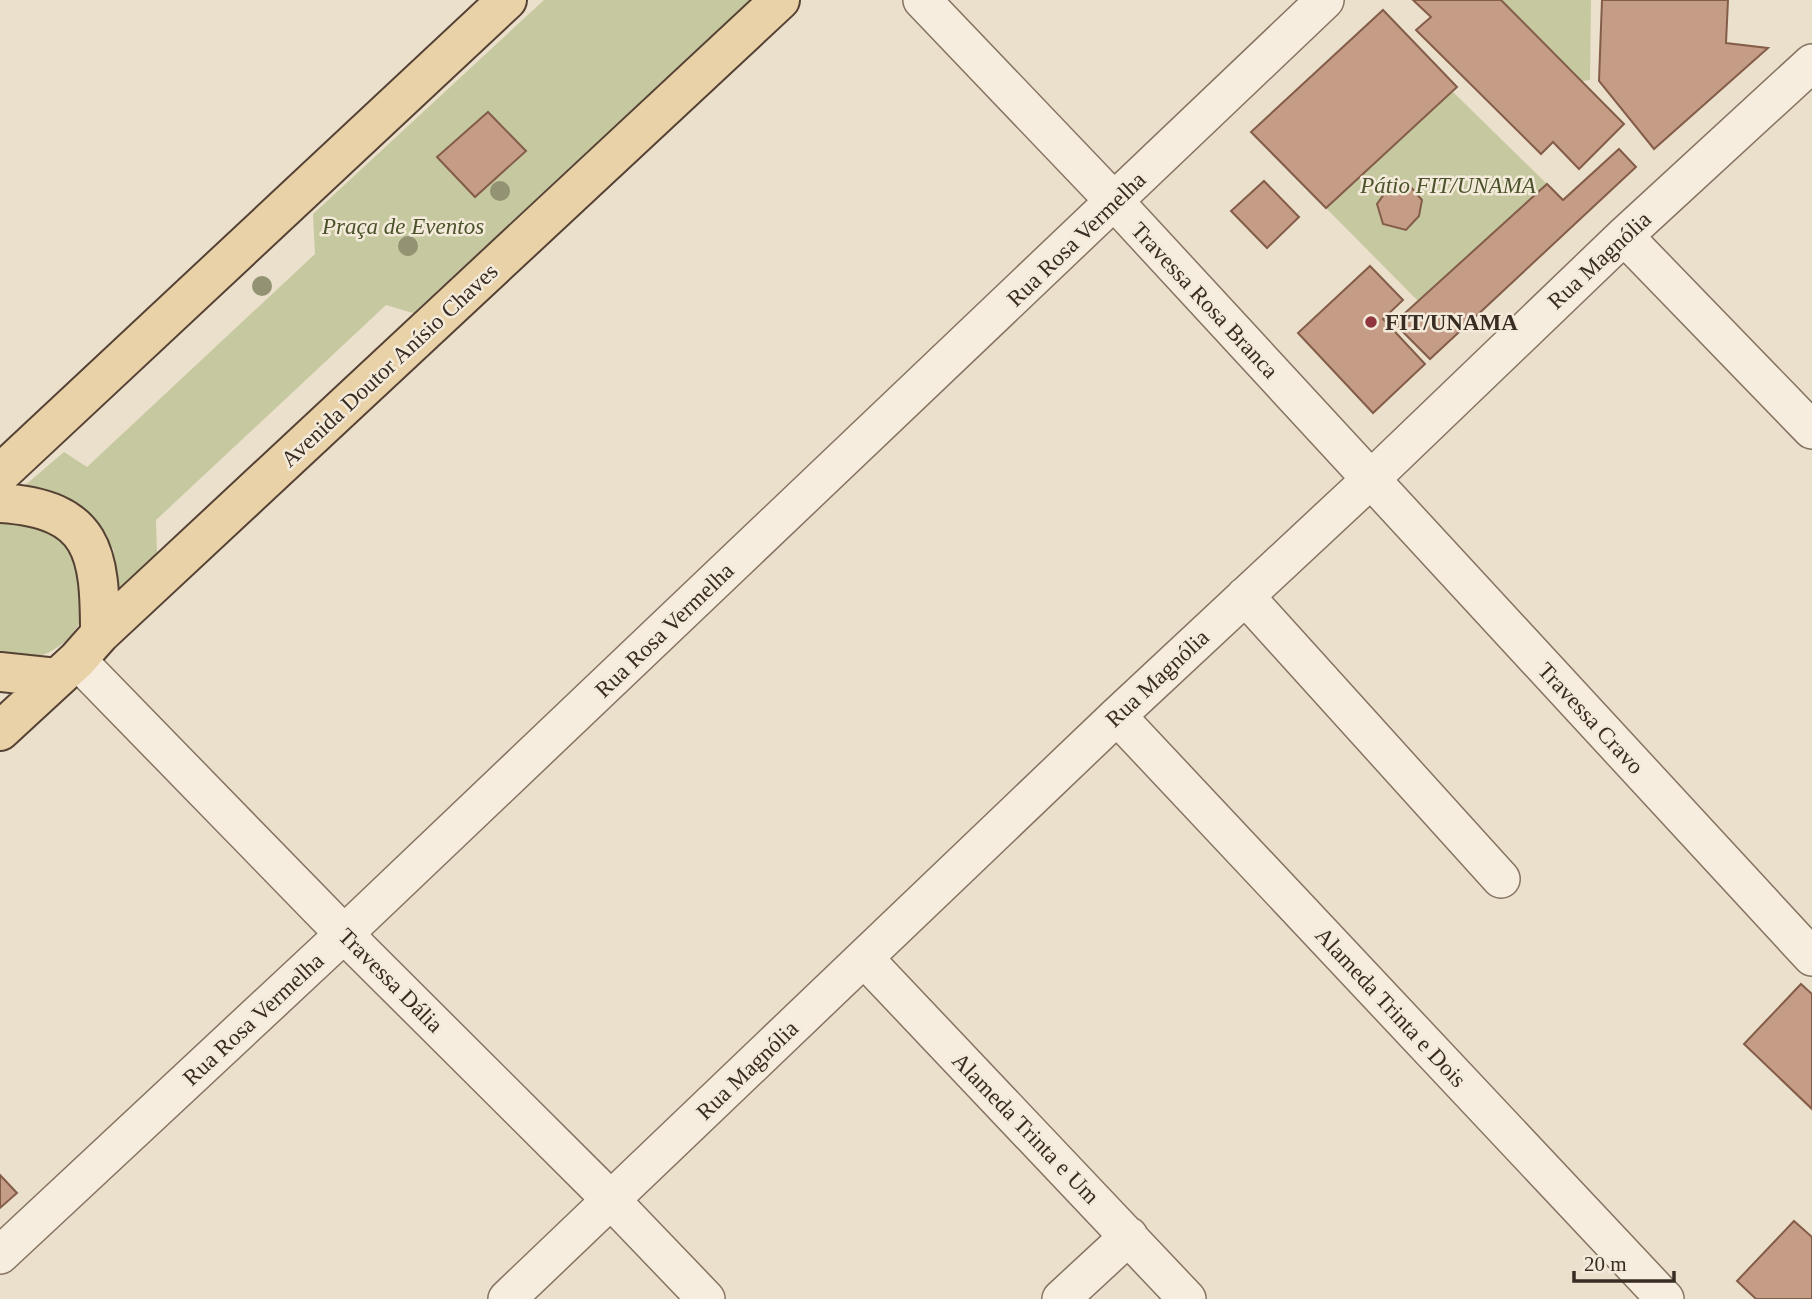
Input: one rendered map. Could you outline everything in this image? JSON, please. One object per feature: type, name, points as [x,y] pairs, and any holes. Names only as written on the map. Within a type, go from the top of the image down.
[{"type":"main road","points":[[0,474],[507,0]]},
{"type":"main road","name":"Avenida Doutor Anísio Chaves","points":[[0,731],[780,0]]},
{"type":"main road","points":[[0,503],[21,504],[63,519],[81,532],[91,547],[96,564],[78,657],[0,672]]},
{"type":"street","name":"Travessa Rosa Branca","points":[[922,0],[1115,202],[1371,478]]},
{"type":"street","name":"Rua Rosa Vermelha","points":[[0,1255],[344,934],[1325,0]]},
{"type":"street","name":"Rua Magnólia","points":[[507,1299],[1117,716],[1624,236],[1812,63]]},
{"type":"street","points":[[1624,236],[1812,430]]},
{"type":"street","name":"Travessa Cravo","points":[[1371,478],[1812,957]]},
{"type":"street","points":[[1245,596],[1501,879]]},
{"type":"street","name":"Travessa Dália","points":[[78,657],[344,934],[611,1200],[706,1299]]},
{"type":"street","name":"Alameda Trinta e Dois","points":[[1117,716],[1665,1299]]},
{"type":"street","name":"Alameda Trinta e Um","points":[[864,958],[1187,1299]]},
{"type":"street","points":[[1061,1299],[1129,1236]]},
{"type":"green space","name":"Praça de Eventos","points":[[544,0],[751,0],[413,313],[386,305],[156,520],[157,555],[113,595],[114,550],[88,520],[16,493],[64,452],[87,467],[315,254],[313,214]]},
{"type":"green space","points":[[1501,0],[1591,0],[1590,80],[1582,81]]},
{"type":"green space","name":"Pátio FIT/UNAMA","points":[[1452,91],[1547,184],[1418,301],[1326,208]]},
{"type":"green space","points":[[0,517],[68,537],[87,601],[77,627],[60,645],[50,652],[13,661],[0,660]]},
{"type":"building","points":[[1413,0],[1501,0],[1624,124],[1579,169],[1553,142],[1541,154],[1416,30],[1431,17]]},
{"type":"building","points":[[1602,0],[1728,0],[1726,43],[1768,48],[1654,149],[1599,81]]},
{"type":"building","points":[[1383,10],[1457,87],[1326,208],[1251,132]]},
{"type":"building","points":[[488,112],[526,151],[475,197],[437,157]]},
{"type":"building","points":[[1619,149],[1636,167],[1430,359],[1394,323],[1547,184],[1563,200]]},
{"type":"building","points":[[1264,181],[1299,217],[1267,248],[1231,211]]},
{"type":"building","points":[[1409,185],[1422,200],[1419,216],[1406,230],[1383,224],[1377,204],[1387,190]]},
{"type":"building","points":[[1370,266],[1403,300],[1383,319],[1425,364],[1373,413],[1298,333]]},
{"type":"building","points":[[1801,984],[1812,994],[1812,1109],[1744,1044]]},
{"type":"building","points":[[0,1175],[17,1193],[0,1208]]},
{"type":"building","points":[[1794,1221],[1812,1237],[1812,1299],[1756,1299],[1737,1281]]},
{"type":"place","name":"FIT/UNAMA","points":[[1371,322]]}]
